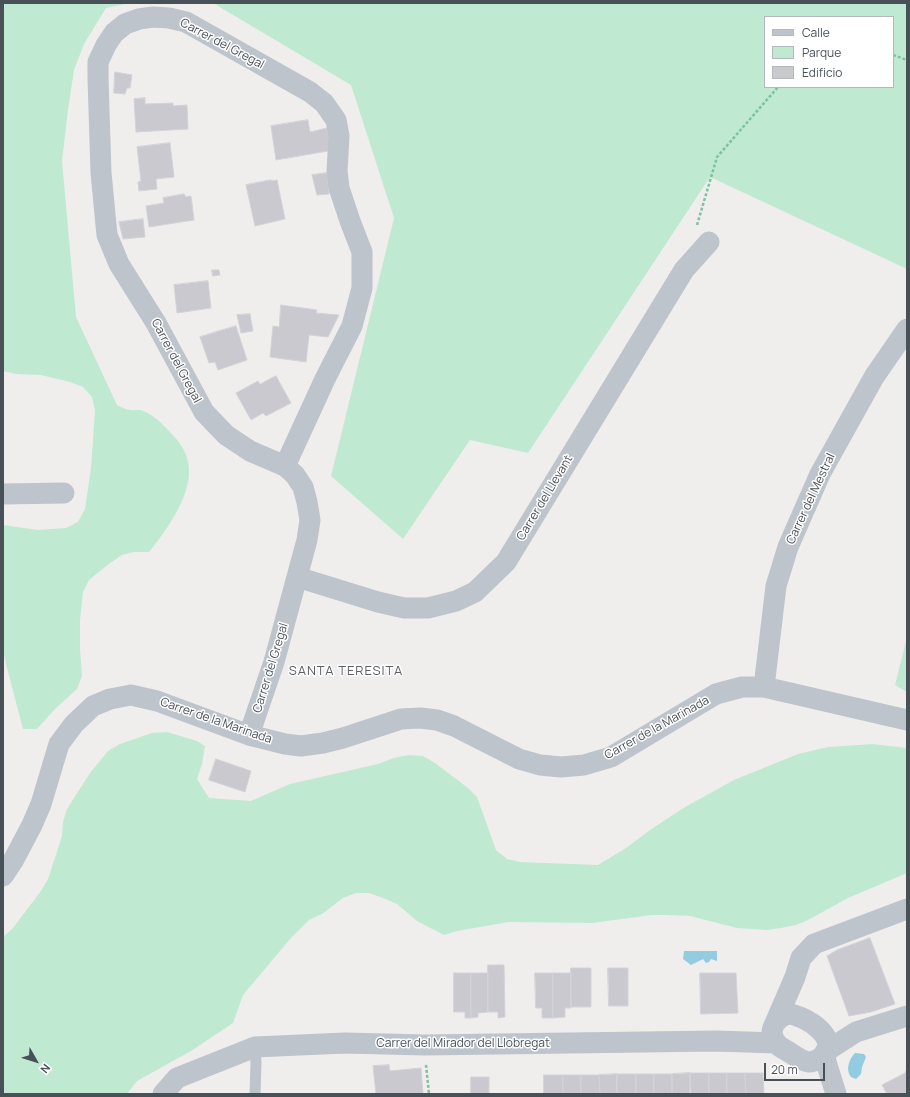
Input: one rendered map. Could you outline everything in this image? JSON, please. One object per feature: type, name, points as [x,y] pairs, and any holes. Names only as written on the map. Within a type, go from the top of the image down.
[{"type":"street","name":"Carrer del Gregal","points":[[249,735],[274,662],[307,540],[310,520],[303,487],[295,475],[285,466],[250,451],[226,435],[204,412],[156,323],[119,264],[108,235],[101,173],[98,62],[106,45],[114,34],[125,24],[153,17],[169,18],[186,22],[310,92],[324,103],[336,120],[340,136],[337,171],[339,188],[362,252],[362,288],[352,326],[325,379],[285,466]]},
{"type":"street","name":"Carrer del Llevant","points":[[297,577],[378,602],[404,608],[428,608],[456,601],[475,592],[506,562],[684,270],[702,237]]},
{"type":"street","name":"Carrer del Mestral","points":[[764,687],[776,586],[788,547],[820,474],[874,377],[907,329]]},
{"type":"street","points":[[3,494],[64,493]]},
{"type":"street","name":"Carrer de la Marinada","points":[[3,876],[32,826],[41,804],[59,744],[74,724],[93,706],[110,699],[131,695],[157,701],[249,735],[285,744],[301,746],[343,738],[401,719],[420,718],[437,720],[454,726],[519,759],[540,765],[561,767],[584,765],[611,757],[716,694],[742,687],[764,687],[907,720]]},
{"type":"street","points":[[907,909],[814,944],[801,958],[795,977],[772,1032],[776,1042],[780,1046],[804,1061],[815,1061],[825,1052],[856,1032],[907,1016]]},
{"type":"street","points":[[795,977],[803,1018]]},
{"type":"street","points":[[776,1021],[787,1014],[793,1014],[803,1018],[823,1031],[828,1042],[825,1052],[826,1062],[836,1094]]},
{"type":"street","name":"Carrer del Mirador del Llobregat","points":[[163,1094],[177,1078],[255,1048],[345,1043],[432,1045],[716,1041],[776,1042]]},
{"type":"lane","points":[[255,1048],[255,1094]]},
{"type":"path","points":[[894,55],[907,60]]},
{"type":"path","points":[[702,237],[716,157],[777,88]]},
{"type":"path","points":[[426,1065],[429,1094]]},
{"type":"green space","points":[[3,3],[130,3],[106,8],[84,44],[74,70],[62,161],[76,317],[117,405],[127,410],[140,410],[146,412],[164,426],[181,445],[187,458],[189,473],[187,485],[178,510],[164,533],[149,552],[134,552],[122,555],[89,580],[83,592],[80,620],[82,676],[77,689],[55,709],[37,729],[23,729],[3,649],[3,525],[38,530],[66,528],[78,522],[85,509],[91,468],[95,410],[92,397],[83,387],[70,382],[41,375],[16,374],[3,371]]},
{"type":"green space","points":[[213,3],[907,3],[907,269],[710,177],[528,453],[470,440],[403,539],[331,476],[394,218],[351,85]]},
{"type":"green space","points":[[907,637],[907,692],[895,685]]},
{"type":"green space","points":[[167,732],[197,741],[205,746],[202,764],[197,779],[209,798],[251,801],[290,784],[378,764],[408,755],[423,756],[435,763],[468,788],[477,797],[496,850],[507,859],[520,862],[598,865],[626,848],[685,807],[734,780],[798,754],[828,747],[872,744],[907,748],[907,873],[848,898],[796,925],[767,930],[737,928],[690,916],[652,915],[592,923],[509,922],[457,931],[444,935],[417,921],[397,904],[369,893],[356,893],[343,898],[322,914],[309,920],[290,939],[243,995],[233,1023],[191,1051],[137,1081],[127,1094],[3,1094],[3,937],[13,928],[41,891],[48,879],[62,836],[63,822],[67,809],[90,773],[108,751],[120,744],[152,733]]},
{"type":"water","points":[[684,951],[717,951],[717,961],[711,959],[706,963],[703,959],[691,965],[683,959]]},
{"type":"water","points":[[855,1053],[864,1054],[866,1057],[861,1074],[856,1079],[851,1077],[848,1071],[851,1058]]},
{"type":"building","points":[[115,72],[132,75],[130,88],[127,88],[125,94],[114,93]]},
{"type":"building","points":[[145,98],[145,104],[173,103],[173,106],[187,105],[188,129],[136,132],[134,99]]},
{"type":"building","points":[[308,120],[310,132],[327,128],[329,137],[328,151],[276,160],[271,126]]},
{"type":"building","points":[[170,143],[174,177],[156,179],[157,189],[139,191],[138,182],[141,181],[137,147]]},
{"type":"building","points":[[327,173],[329,194],[317,195],[312,175]]},
{"type":"building","points":[[277,180],[285,219],[255,226],[246,185]]},
{"type":"building","points":[[184,194],[186,197],[191,196],[194,220],[149,227],[146,206],[164,203],[163,198]]},
{"type":"building","points":[[143,219],[145,237],[123,239],[119,222]]},
{"type":"building","points":[[212,270],[219,270],[220,275],[213,276]]},
{"type":"building","points":[[208,281],[211,308],[177,313],[174,285]]},
{"type":"building","points":[[281,305],[317,310],[316,313],[339,315],[328,337],[309,335],[306,362],[270,357],[273,326],[279,327]]},
{"type":"building","points":[[250,314],[253,331],[241,333],[237,315]]},
{"type":"building","points":[[236,326],[247,360],[218,370],[215,362],[209,363],[200,337]]},
{"type":"building","points":[[276,376],[291,403],[266,416],[263,413],[251,420],[236,393],[258,381],[260,384]]},
{"type":"building","points":[[216,759],[251,771],[245,792],[209,780]]},
{"type":"building","points":[[870,938],[895,1004],[871,1012],[849,1016],[827,956],[837,950]]},
{"type":"building","points":[[488,965],[504,965],[505,1017],[498,1018],[498,1012],[488,1012]]},
{"type":"building","points":[[571,968],[591,968],[591,1007],[571,1007]]},
{"type":"building","points":[[608,968],[628,968],[628,1006],[609,1006]]},
{"type":"building","points":[[454,973],[471,973],[471,1018],[465,1018],[465,1012],[454,1012]]},
{"type":"building","points":[[471,973],[488,973],[488,1012],[478,1013],[478,1017],[471,1018]]},
{"type":"building","points":[[535,973],[553,973],[553,1018],[542,1018],[542,1008],[536,1008]]},
{"type":"building","points":[[553,973],[571,973],[571,1008],[565,1008],[565,1017],[553,1018]]},
{"type":"building","points":[[700,973],[736,973],[738,1013],[701,1014]]},
{"type":"building","points":[[389,1065],[390,1071],[421,1068],[423,1094],[376,1094],[373,1066]]},
{"type":"building","points":[[907,1069],[907,1094],[887,1094],[882,1085],[905,1073]]},
{"type":"building","points":[[690,1073],[709,1073],[709,1094],[690,1094]]},
{"type":"building","points":[[690,1073],[691,1094],[672,1094],[672,1074]]},
{"type":"building","points":[[709,1073],[727,1073],[727,1094],[709,1094]]},
{"type":"building","points":[[727,1073],[745,1073],[746,1094],[727,1094]]},
{"type":"building","points":[[745,1073],[763,1073],[764,1094],[746,1094]]},
{"type":"building","points":[[617,1074],[636,1074],[636,1094],[617,1094]]},
{"type":"building","points":[[617,1074],[617,1094],[600,1094],[599,1075]]},
{"type":"building","points":[[636,1074],[654,1074],[654,1094],[636,1094]]},
{"type":"building","points":[[654,1074],[672,1074],[672,1094],[654,1094]]},
{"type":"building","points":[[544,1075],[563,1075],[563,1094],[544,1094]]},
{"type":"building","points":[[563,1075],[581,1075],[581,1094],[563,1094]]},
{"type":"building","points":[[581,1075],[599,1075],[600,1094],[581,1094]]},
{"type":"building","points":[[471,1077],[489,1077],[489,1094],[471,1094]]},
{"type":"district","name":"SANTA TERESITA","points":[[346,671]]}]
